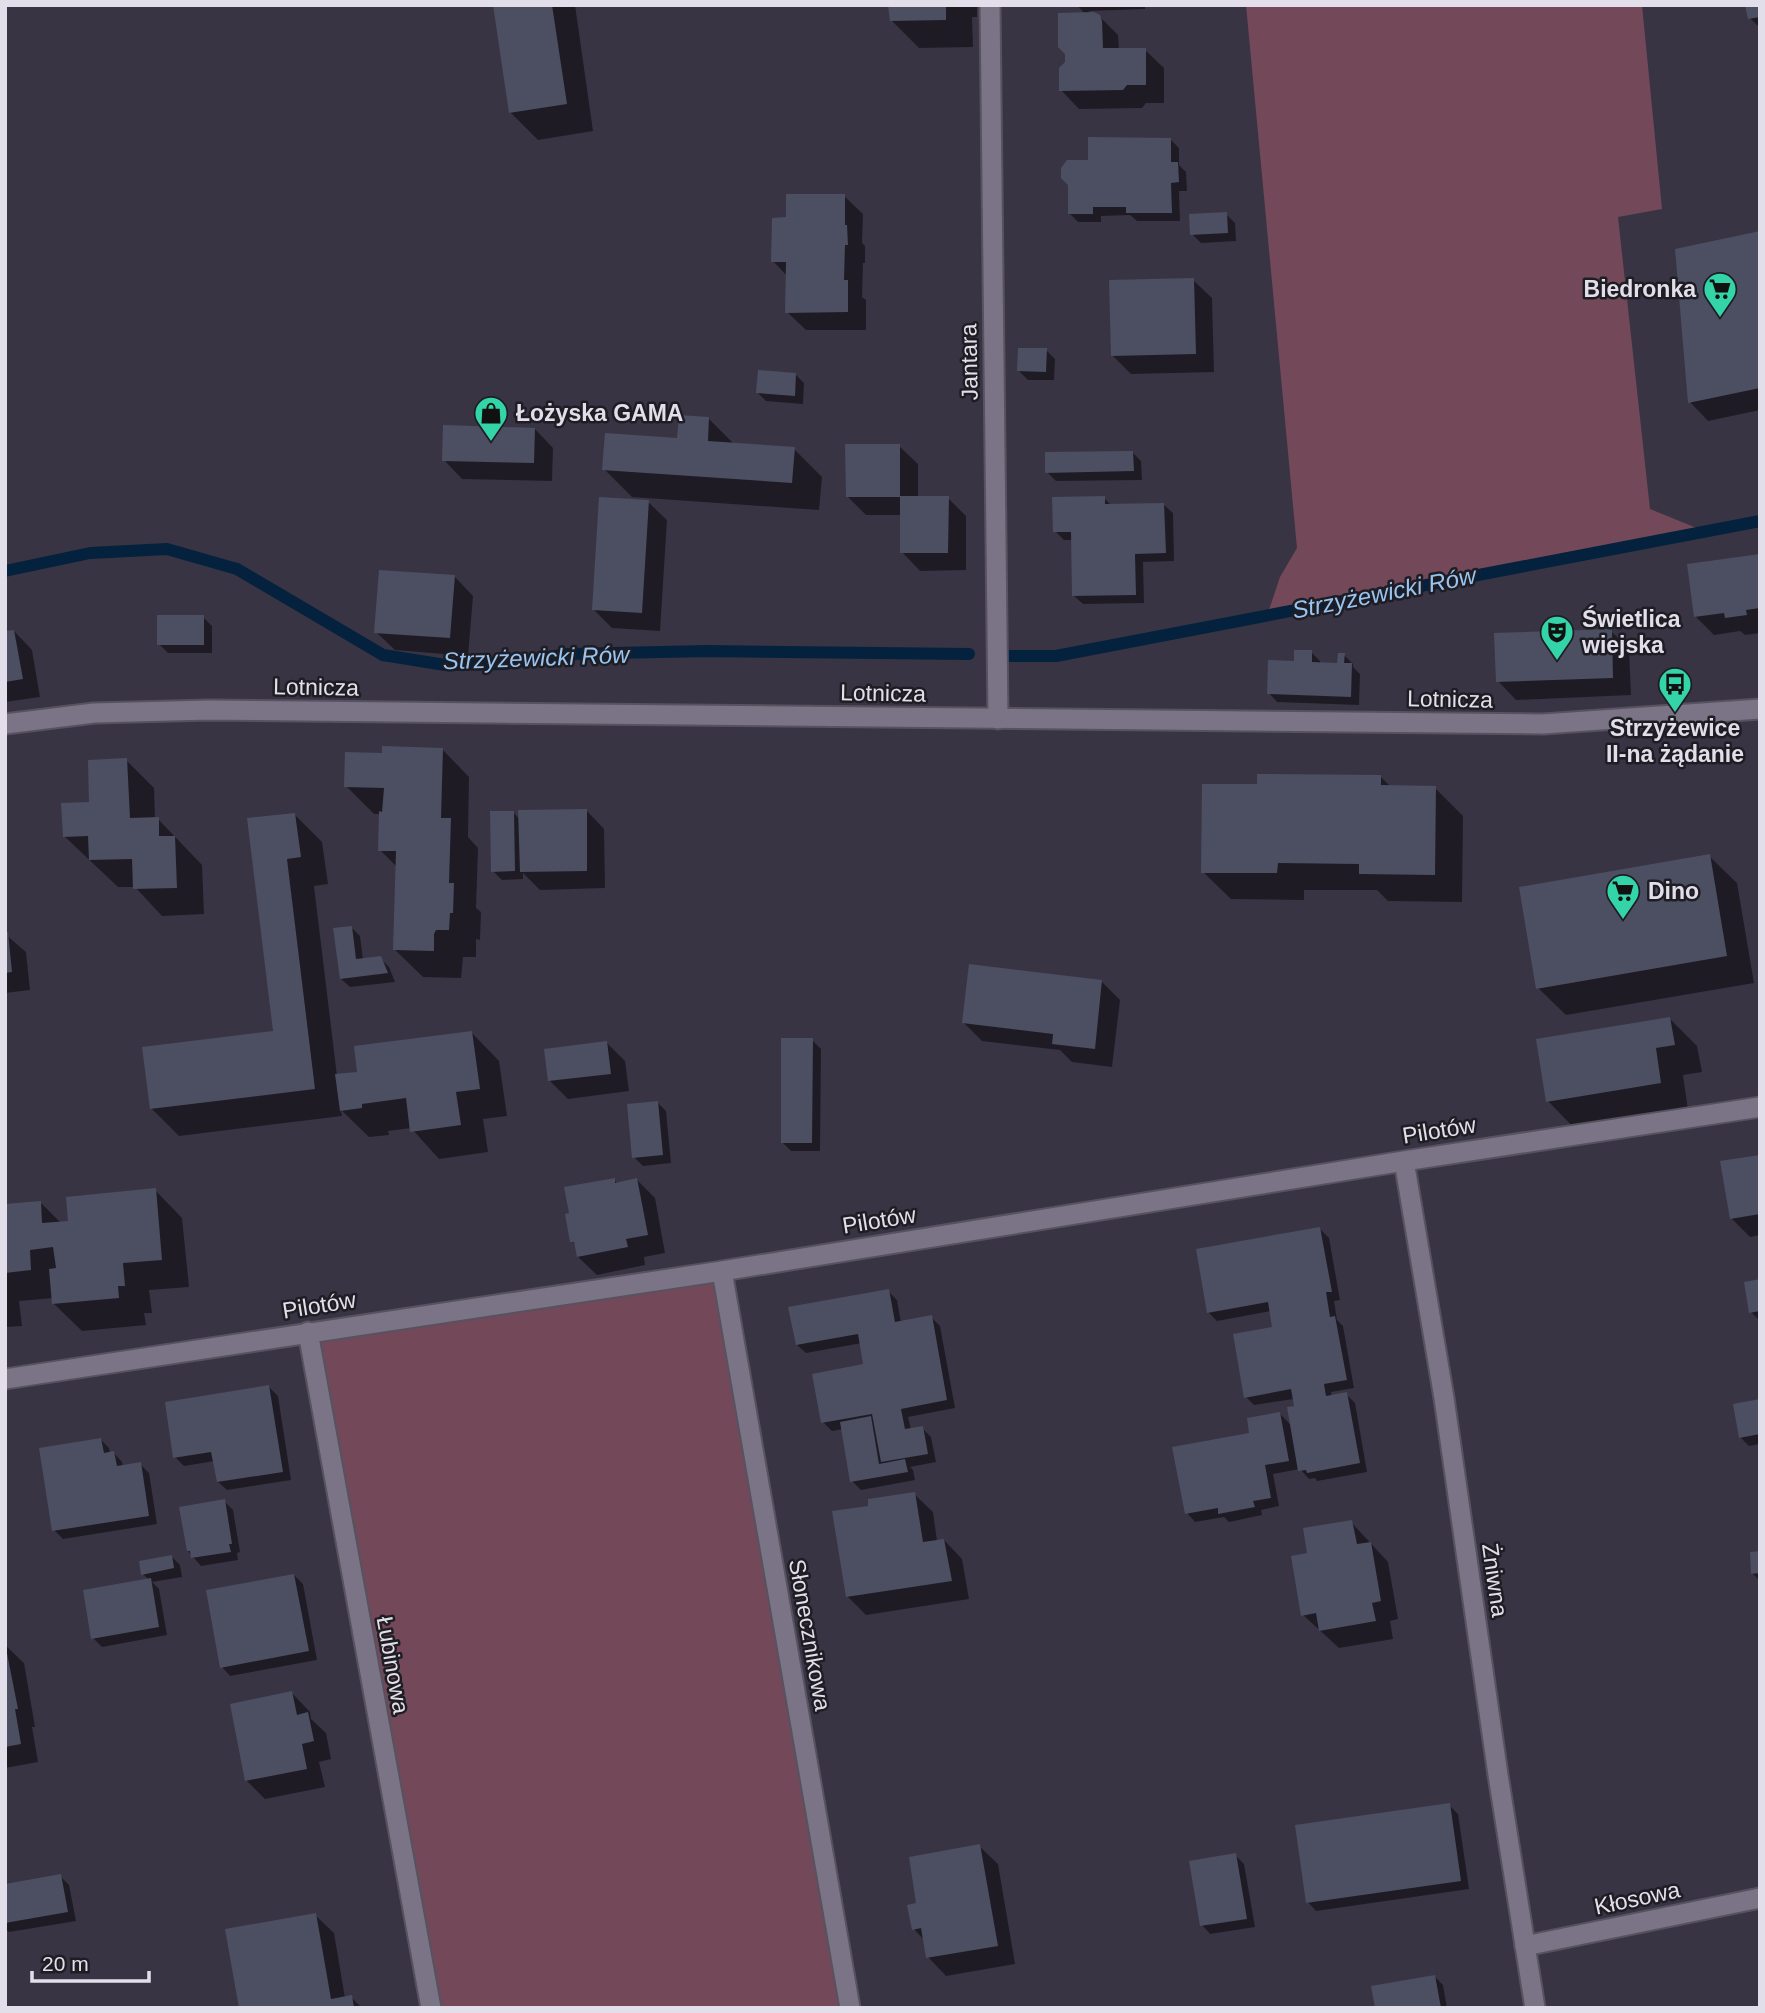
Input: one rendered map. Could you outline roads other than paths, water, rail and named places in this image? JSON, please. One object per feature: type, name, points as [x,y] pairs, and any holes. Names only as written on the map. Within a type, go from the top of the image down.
[{"type":"street","name":"Jantara","points":[[990,5],[998,719]]},
{"type":"street","name":"Lotnicza","points":[[5,724],[94,713],[211,710],[1543,724],[1760,709]]},
{"type":"street","name":"Pilotów","points":[[5,1379],[1760,1107]]},
{"type":"street","name":"Żniwna","points":[[1404,1161],[1444,1398],[1498,1775],[1535,2008]]},
{"type":"street","name":"Słonecznikowa","points":[[722,1270],[850,2008]]},
{"type":"street","name":"Łubinowa","points":[[308,1332],[431,2008]]},
{"type":"street","name":"Kłosowa","points":[[1525,1946],[1760,1898]]},
{"type":"waterway","name":"Strzyżewicki Rów","points":[[1008,656],[1056,656],[1760,521]]},
{"type":"waterway","name":"Strzyżewicki Rów","points":[[5,571],[90,553],[167,549],[237,569],[383,655],[445,665],[505,664],[568,654],[707,651],[969,654]]},
{"type":"place","name":"Biedronka","points":[[1720,319]]},
{"type":"place","name":"Łożyska GAMA","points":[[491,443]]},
{"type":"place","name":"Świetlica wiejska","points":[[1557,662]]},
{"type":"place","name":"Strzyżewice II-na żądanie","points":[[1675,714]]},
{"type":"place","name":"Dino","points":[[1623,921]]}]
